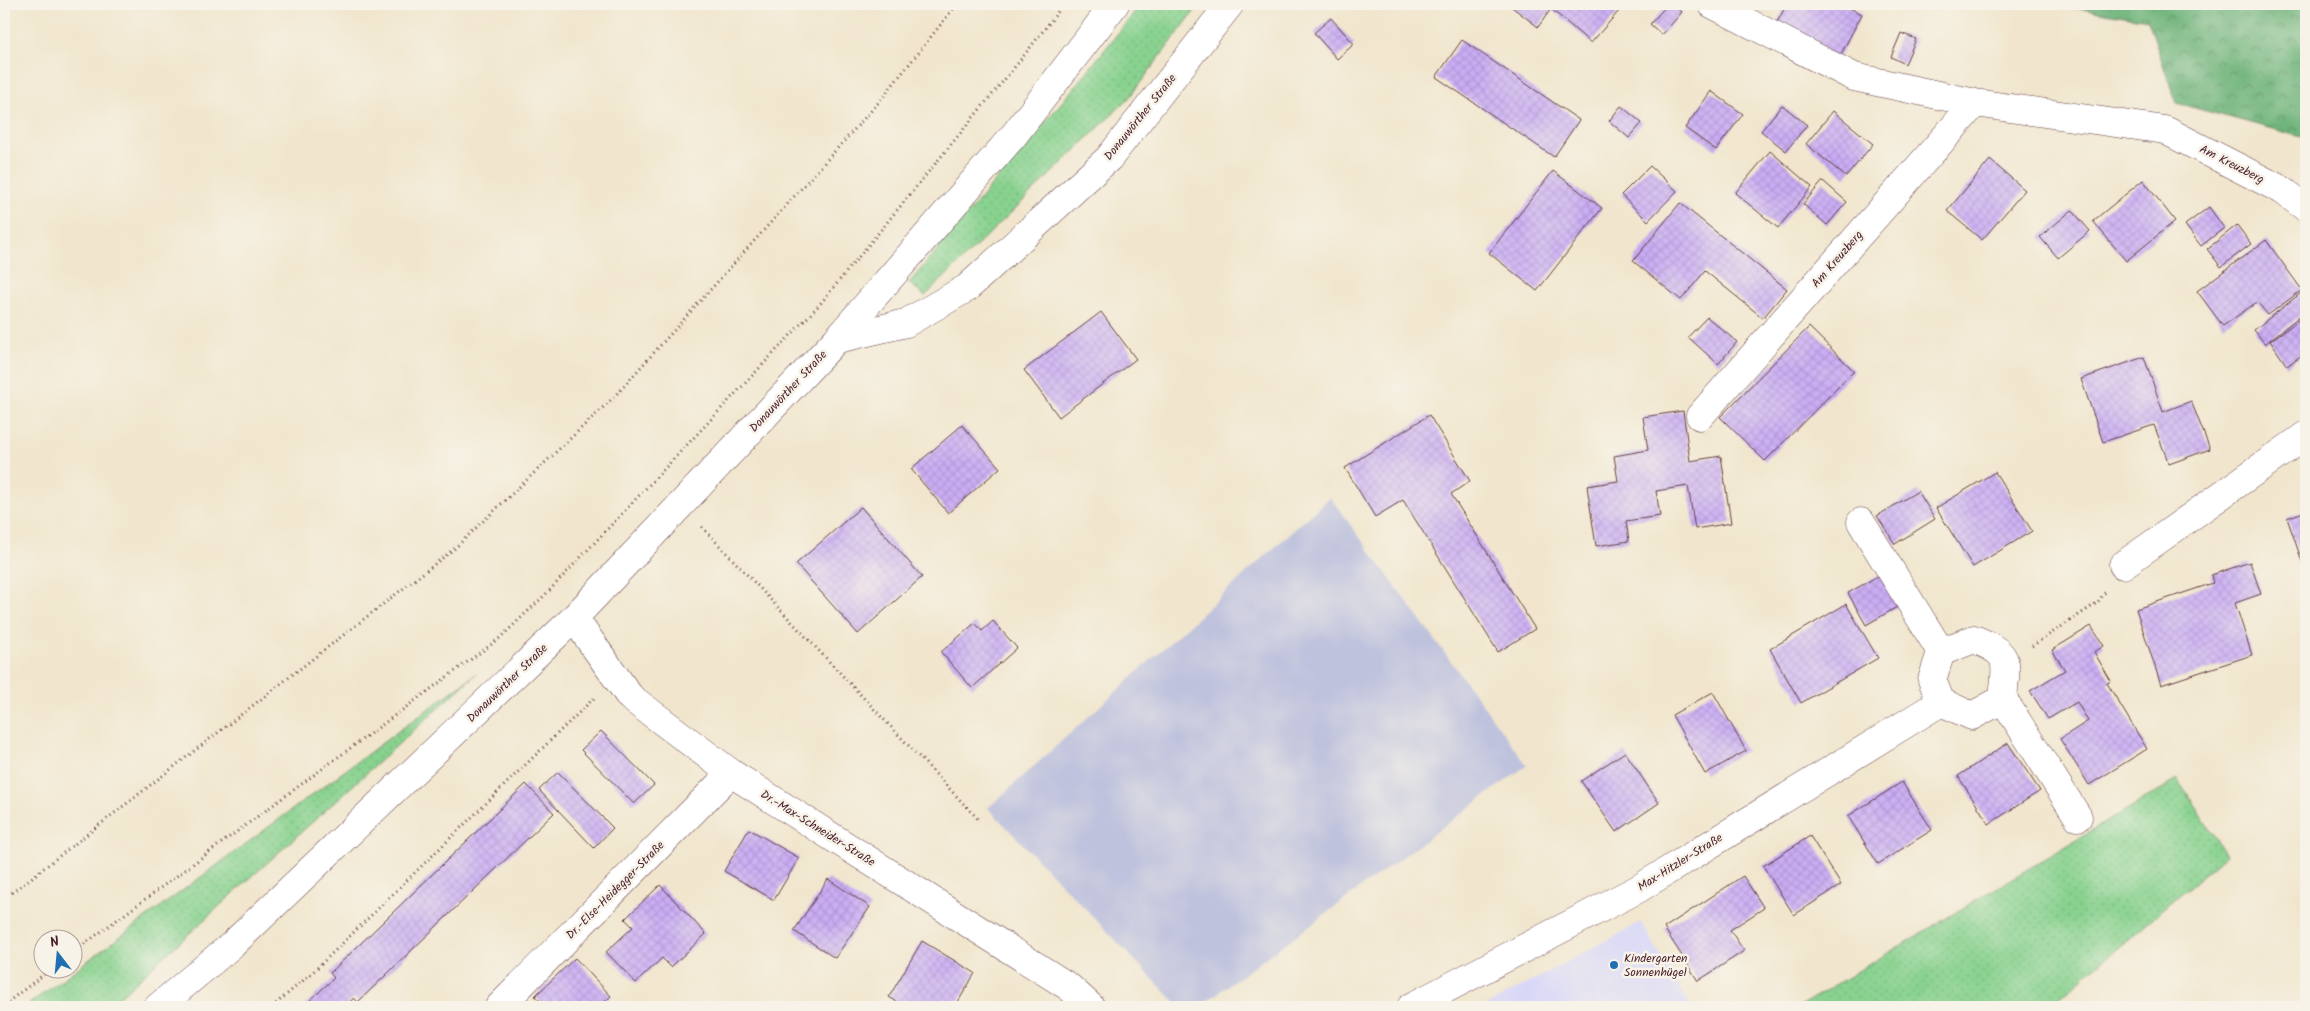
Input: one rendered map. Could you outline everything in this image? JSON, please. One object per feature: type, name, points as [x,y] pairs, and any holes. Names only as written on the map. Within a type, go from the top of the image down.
[{"type":"street","name":"Donauwörther Straße","points":[[158,1007],[241,936],[574,618],[837,338],[1014,135],[1115,4]]},
{"type":"street","name":"Donauwörther Straße","points":[[837,338],[906,323],[967,288],[1109,158],[1230,4]]},
{"type":"street","name":"Am Kreuzberg","points":[[1712,4],[1854,77],[1975,103],[2165,130],[2282,190],[2306,208]]},
{"type":"street","name":"Am Kreuzberg","points":[[1700,416],[1975,103]]},
{"type":"street","points":[[2123,565],[2306,435]]},
{"type":"street","points":[[1861,522],[1941,652],[1932,680],[1940,702],[1972,716],[2003,699]]},
{"type":"street","name":"Dr.-Max-Schneider-Straße","points":[[574,618],[630,697],[731,773],[1069,986],[1091,1007]]},
{"type":"street","points":[[1941,652],[1974,639],[1996,648],[2006,663],[2003,699],[2078,817]]},
{"type":"street","name":"Max-Hitzler-Straße","points":[[1411,1007],[1638,889],[1940,702]]},
{"type":"street","name":"Dr.-Else-Heidegger-Straße","points":[[499,1007],[731,773]]},
{"type":"path","points":[[4,899],[454,549],[614,397],[879,102],[957,4]]},
{"type":"path","points":[[82,946],[500,638],[547,593],[820,304],[1018,64],[1064,4]]},
{"type":"path","points":[[681,505],[978,819]]},
{"type":"path","points":[[2006,663],[2097,604],[2123,565]]},
{"type":"path","points":[[272,1007],[312,973],[616,676]]},
{"type":"path","points":[[4,1005],[39,978]]},
{"type":"shaded area","points":[[1330,497],[1527,765],[1199,1007],[1180,1007],[988,808]]},
{"type":"shaded area","name":"Kindergarten Sonnenhügel","points":[[1641,922],[1691,1007],[1484,1007]]},
{"type":"green space","points":[[1141,4],[1200,4],[1128,99],[925,296],[909,283],[1079,82]]},
{"type":"green space","points":[[2051,4],[2300,4],[2306,6],[2306,138],[2176,103],[2148,20]]},
{"type":"green space","points":[[477,673],[108,1007],[25,1007],[64,978],[82,978],[82,965]]},
{"type":"green space","points":[[2178,779],[2226,855],[2049,1007],[1798,1007]]},
{"type":"building","points":[[1508,4],[1625,4],[1591,43],[1551,9],[1538,27]]},
{"type":"building","points":[[1668,4],[1672,4],[1682,12],[1662,35],[1650,24]]},
{"type":"building","points":[[1787,4],[1842,4],[1862,14],[1839,58],[1775,26]]},
{"type":"building","points":[[1331,18],[1354,44],[1337,59],[1314,33]]},
{"type":"building","points":[[1901,33],[1916,39],[1905,64],[1891,57]]},
{"type":"building","points":[[1462,40],[1579,120],[1554,157],[1436,77]]},
{"type":"building","points":[[1711,91],[1743,114],[1716,150],[1685,128]]},
{"type":"building","points":[[1782,105],[1807,125],[1786,151],[1761,131]]},
{"type":"building","points":[[1621,106],[1642,123],[1629,138],[1609,121]]},
{"type":"building","points":[[1833,111],[1873,144],[1846,177],[1806,144]]},
{"type":"building","points":[[1770,151],[1812,187],[1778,228],[1735,193]]},
{"type":"building","points":[[1990,160],[2025,190],[1982,240],[1947,211]]},
{"type":"building","points":[[1650,166],[1677,191],[1648,221],[1621,195]]},
{"type":"building","points":[[1553,171],[1602,208],[1537,291],[1489,253]]},
{"type":"building","points":[[2143,180],[2175,221],[2126,261],[2093,221]]},
{"type":"building","points":[[1823,181],[1847,202],[1827,225],[1803,204]]},
{"type":"building","points":[[1680,203],[1787,289],[1763,318],[1705,271],[1681,300],[1633,261]]},
{"type":"building","points":[[2209,207],[2224,228],[2201,246],[2185,225]]},
{"type":"building","points":[[2072,210],[2090,231],[2058,258],[2040,237]]},
{"type":"building","points":[[2237,225],[2251,244],[2221,267],[2207,249]]},
{"type":"building","points":[[2266,240],[2302,290],[2268,315],[2257,302],[2223,326],[2197,291]]},
{"type":"building","points":[[2306,289],[2306,311],[2265,344],[2254,330]]},
{"type":"building","points":[[1101,312],[1136,359],[1059,417],[1024,370]]},
{"type":"building","points":[[2306,315],[2306,352],[2287,366],[2270,341]]},
{"type":"building","points":[[1707,317],[1737,342],[1718,364],[1688,337]]},
{"type":"building","points":[[1809,327],[1854,371],[1765,461],[1720,417]]},
{"type":"building","points":[[2144,357],[2163,412],[2191,401],[2210,449],[2169,464],[2154,425],[2103,442],[2081,379]]},
{"type":"building","points":[[1683,411],[1690,461],[1721,456],[1731,523],[1695,529],[1688,486],[1656,491],[1660,516],[1626,521],[1629,541],[1596,546],[1587,486],[1618,481],[1614,456],[1648,450],[1643,417]]},
{"type":"building","points":[[1429,415],[1470,481],[1451,494],[1535,629],[1498,652],[1403,500],[1375,517],[1345,468]]},
{"type":"building","points":[[962,425],[1000,468],[948,513],[911,469]]},
{"type":"building","points":[[1995,472],[2032,531],[1973,567],[1936,508]]},
{"type":"building","points":[[1918,491],[1935,519],[1895,544],[1877,516]]},
{"type":"building","points":[[861,507],[922,577],[858,634],[796,564]]},
{"type":"building","points":[[2306,511],[2306,573],[2287,518]]},
{"type":"building","points":[[2250,562],[2261,594],[2235,603],[2252,655],[2161,685],[2136,609],[2213,583],[2211,575]]},
{"type":"building","points":[[1885,572],[1904,603],[1866,625],[1848,593]]},
{"type":"building","points":[[1846,604],[1878,658],[1801,703],[1770,649]]},
{"type":"building","points":[[993,621],[1017,648],[972,688],[941,652],[975,623],[982,631]]},
{"type":"building","points":[[2091,626],[2104,646],[2094,652],[2111,681],[2107,683],[2147,749],[2089,785],[2060,739],[2088,721],[2077,702],[2048,719],[2030,691],[2065,670],[2052,650]]},
{"type":"building","points":[[1713,692],[1746,751],[1705,774],[1672,715]]},
{"type":"building","points":[[601,731],[654,785],[634,804],[581,750]]},
{"type":"building","points":[[2008,743],[2040,791],[1989,824],[1958,776]]},
{"type":"building","points":[[1625,752],[1659,803],[1616,832],[1581,781]]},
{"type":"building","points":[[558,772],[613,828],[594,848],[539,790]]},
{"type":"building","points":[[1902,782],[1932,830],[1878,864],[1848,816]]},
{"type":"building","points":[[526,784],[554,813],[358,1002],[354,998],[344,1007],[303,1007],[334,978],[330,973]]},
{"type":"building","points":[[749,829],[799,858],[774,900],[724,871]]},
{"type":"building","points":[[1810,836],[1841,885],[1794,915],[1763,866]]},
{"type":"building","points":[[1743,876],[1764,908],[1730,930],[1744,951],[1698,981],[1664,928]]},
{"type":"building","points":[[828,879],[870,907],[835,958],[794,931]]},
{"type":"building","points":[[660,885],[706,934],[671,967],[662,958],[636,983],[606,952],[633,927],[625,919]]},
{"type":"building","points":[[922,941],[975,973],[955,1007],[906,1007],[889,997]]},
{"type":"building","points":[[575,958],[611,996],[599,1007],[546,1007],[535,996]]},
{"type":"place","name":"Kindergarten Sonnenhügel","points":[[1614,965]]}]
